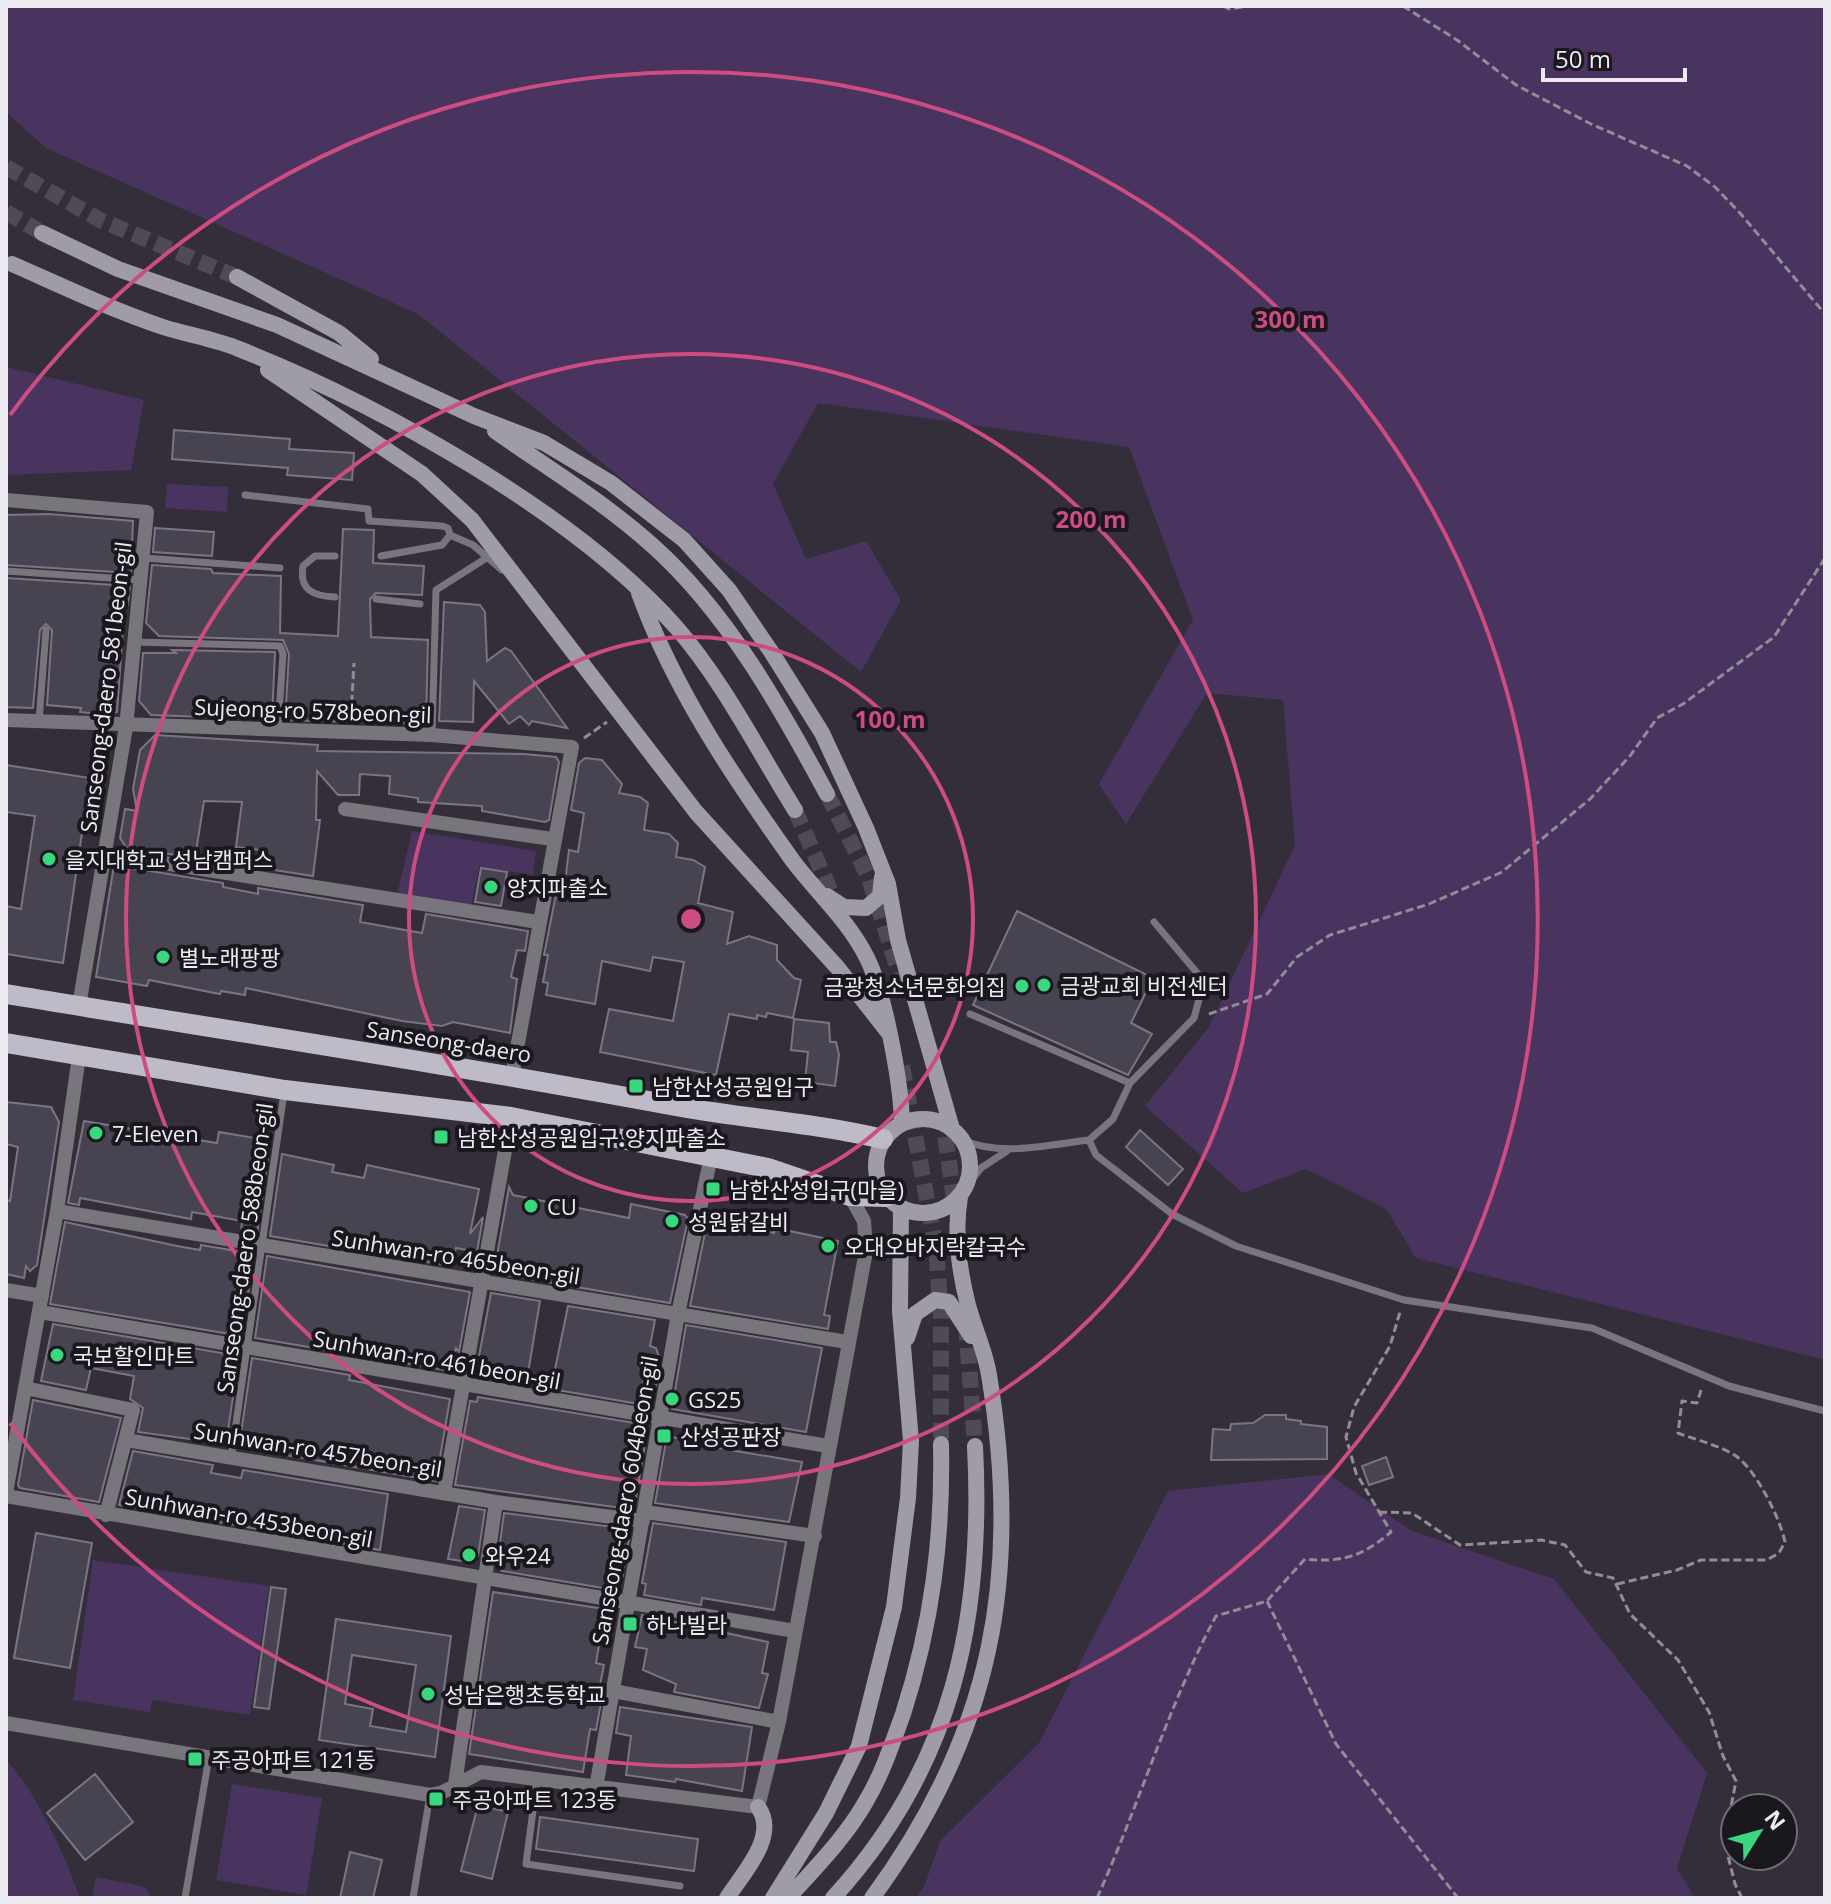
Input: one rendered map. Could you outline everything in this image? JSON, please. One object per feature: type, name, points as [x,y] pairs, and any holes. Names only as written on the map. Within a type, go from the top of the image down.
[{"type":"main road","points":[[42,233],[118,269],[277,325],[474,416],[544,443],[611,483],[684,540],[729,590],[822,733],[882,868],[957,1134],[970,1165],[955,1221],[968,1305],[987,1361],[998,1424],[1002,1494],[999,1580],[988,1658],[966,1735],[939,1794],[907,1851],[872,1898]]},
{"type":"main road","points":[[12,264],[162,326],[237,348],[355,401],[443,450],[538,511],[636,585],[677,629],[713,676],[795,810]]},
{"type":"main road","points":[[237,277],[339,333],[394,378]]},
{"type":"main road","points":[[237,348],[444,493],[472,520],[696,812],[837,967],[888,1032]]},
{"type":"main road","points":[[474,416],[588,495],[654,546],[708,605],[790,726],[827,794]]},
{"type":"main road","points":[[636,585],[658,647],[751,800],[865,955],[879,988],[902,1123]]},
{"type":"main road","points":[[818,891],[844,907],[866,908],[880,896],[882,868]]},
{"type":"main road","name":"Sanseong-daero","points":[[6,994],[512,1076],[726,1115],[828,1127],[883,1139]]},
{"type":"main road","points":[[6,1043],[285,1090],[511,1117],[768,1168],[850,1196],[894,1203],[917,1214],[933,1213],[948,1207],[962,1193]]},
{"type":"main road","points":[[773,1898],[844,1780],[859,1746],[894,1607],[908,1498],[911,1441],[894,1203],[875,1168],[883,1139],[902,1123],[927,1119],[957,1134]]},
{"type":"main road","points":[[905,1349],[915,1314],[935,1300],[949,1302],[987,1361]]},
{"type":"main road","points":[[788,1898],[842,1836],[865,1804],[885,1766],[921,1657],[935,1586],[943,1515],[941,1444]]},
{"type":"main road","points":[[833,1898],[896,1816],[928,1761],[948,1709],[963,1657],[972,1597],[979,1517],[975,1446]]},
{"type":"main road","points":[[727,1898],[761,1844],[766,1828],[765,1816],[758,1807]]},
{"type":"street","name":"Sanseong-daero 581beon-gil","points":[[6,500],[147,512],[126,727],[79,1006]]},
{"type":"street","name":"Sujeong-ro 578beon-gil","points":[[6,720],[126,727],[432,735],[572,747]]},
{"type":"street","points":[[512,1076],[552,839],[572,747]]},
{"type":"street","points":[[345,809],[552,839]]},
{"type":"street","points":[[106,854],[538,922]]},
{"type":"street","points":[[6,1495],[57,1211],[78,1084],[79,1056]]},
{"type":"street","points":[[444,1492],[511,1117]]},
{"type":"street","name":"Sanseong-daero 604beon-gil","points":[[596,1788],[678,1314],[711,1156]]},
{"type":"street","points":[[6,1723],[430,1795],[441,1793],[481,1772],[758,1807],[779,1722],[866,1251],[864,1221],[850,1196]]},
{"type":"street","name":"Sunhwan-ro 465beon-gil","points":[[57,1211],[481,1284],[847,1342]]},
{"type":"street","points":[[6,1290],[42,1296]]},
{"type":"street","name":"Sunhwan-ro 461beon-gil","points":[[40,1312],[828,1446]]},
{"type":"street","points":[[25,1388],[133,1410],[106,1515]]},
{"type":"street","name":"Sunhwan-ro 457beon-gil","points":[[126,1440],[496,1502],[815,1536]]},
{"type":"street","name":"Sunhwan-ro 453beon-gil","points":[[6,1495],[106,1515],[629,1600],[795,1631]]},
{"type":"street","points":[[455,1784],[496,1502]]},
{"type":"street","points":[[613,1691],[779,1722]]},
{"type":"lane","points":[[245,495],[368,509],[369,521],[442,526],[448,528],[450,535]]},
{"type":"lane","points":[[450,535],[473,545],[529,595]]},
{"type":"lane","points":[[381,556],[442,545],[450,535]]},
{"type":"lane","points":[[335,556],[315,556],[303,566],[301,578],[307,590],[319,596],[335,597]]},
{"type":"lane","points":[[432,735],[436,590],[488,557]]},
{"type":"lane","points":[[144,558],[280,568]]},
{"type":"lane","points":[[6,571],[142,580]]},
{"type":"lane","points":[[376,599],[420,604]]},
{"type":"lane","points":[[39,721],[46,630]]},
{"type":"lane","points":[[135,642],[280,646],[283,654],[278,731]]},
{"type":"lane","points":[[957,1134],[975,1146],[1009,1150],[1089,1140],[1113,1119],[1130,1083],[1194,1018],[1204,981],[1154,922]]},
{"type":"lane","points":[[970,1014],[1130,1083]]},
{"type":"lane","name":"Sanseong-daero 588beon-gil","points":[[231,1458],[285,1090]]},
{"type":"lane","points":[[1089,1140],[1096,1155],[1172,1214],[1205,1233],[1404,1300],[1592,1328],[1729,1386],[1825,1411]]},
{"type":"lane","points":[[962,1193],[981,1168],[1009,1150]]},
{"type":"lane","points":[[185,1898],[209,1757]]},
{"type":"lane","points":[[537,1780],[526,1864],[680,1886]]},
{"type":"lane","points":[[413,1898],[430,1795]]},
{"type":"path","points":[[1223,6],[1229,9],[1249,6]]},
{"type":"path","points":[[1403,6],[1457,40],[1516,85],[1591,124],[1687,166],[1715,187],[1740,213],[1825,314]]},
{"type":"path","points":[[1194,1018],[1267,994],[1297,957],[1330,935],[1429,904],[1502,872],[1590,799],[1630,756],[1657,718],[1683,704],[1774,637],[1825,558]]},
{"type":"path","points":[[350,733],[354,663]]},
{"type":"path","points":[[572,747],[610,720]]},
{"type":"path","points":[[1097,1898],[1131,1821],[1198,1650],[1216,1616],[1267,1601],[1305,1559],[1349,1560],[1374,1547],[1391,1532],[1356,1473],[1346,1437],[1354,1407],[1390,1346],[1404,1300]]},
{"type":"path","points":[[1617,1584],[1677,1570],[1701,1560],[1767,1560],[1779,1553],[1785,1542],[1781,1524],[1746,1466],[1736,1456],[1678,1433],[1682,1401],[1697,1403],[1705,1375]]},
{"type":"path","points":[[1379,1512],[1412,1513],[1460,1545],[1541,1540],[1565,1545],[1586,1572],[1613,1578],[1630,1614],[1678,1660],[1709,1712],[1723,1756],[1736,1781],[1728,1822],[1728,1856],[1742,1898]]},
{"type":"path","points":[[1267,1601],[1336,1744],[1458,1898]]},
{"type":"shaded area","points":[[6,6],[1825,6],[1825,1360],[1416,1258],[1386,1209],[1306,1169],[1243,1193],[1145,1106],[1209,1027],[1295,845],[1283,700],[1207,693],[1126,824],[1099,784],[1193,620],[1129,447],[818,403],[773,484],[806,559],[866,541],[901,600],[861,672],[418,314],[46,148],[6,112]]},
{"type":"shaded area","points":[[6,367],[144,400],[131,470],[6,475]]},
{"type":"shaded area","points":[[167,484],[228,487],[227,512],[165,508]]},
{"type":"shaded area","points":[[412,831],[536,851],[533,875],[479,867],[471,906],[397,895]]},
{"type":"shaded area","points":[[1328,1474],[1412,1531],[1554,1579],[1707,1773],[1677,1868],[1695,1898],[915,1898],[924,1887],[940,1841],[1039,1743],[1168,1491]]},
{"type":"shaded area","points":[[93,1560],[269,1586],[250,1715],[152,1700],[150,1712],[73,1700]]},
{"type":"shaded area","points":[[6,1760],[49,1825],[80,1898],[6,1898]]},
{"type":"shaded area","points":[[232,1784],[322,1798],[306,1895],[216,1880]]},
{"type":"shaded area","points":[[96,1877],[145,1887],[152,1898],[92,1898]]},
{"type":"building","points":[[174,430],[290,439],[289,449],[354,453],[352,480],[287,475],[288,468],[172,459]]},
{"type":"building","points":[[49,514],[133,521],[131,573],[6,565],[6,515]]},
{"type":"building","points":[[155,528],[214,532],[212,556],[153,552]]},
{"type":"building","points":[[343,529],[374,530],[373,563],[424,566],[422,595],[376,593],[370,599],[371,637],[428,640],[426,724],[285,720],[289,654],[283,640],[159,636],[146,623],[152,565],[211,569],[213,573],[281,576],[280,633],[338,636]]},
{"type":"building","points":[[6,578],[130,586],[128,604],[125,601],[117,712],[89,713],[80,712],[81,708],[47,705],[52,630],[46,624],[40,630],[33,708],[6,707]]},
{"type":"building","points":[[444,602],[480,605],[485,612],[487,661],[505,648],[511,651],[567,728],[532,721],[529,725],[520,716],[509,724],[474,681],[473,722],[439,721]]},
{"type":"building","points":[[172,650],[275,652],[272,718],[206,710],[206,717],[151,715],[139,701],[143,653],[176,653]]},
{"type":"building","points":[[155,735],[318,745],[317,751],[524,754],[556,757],[559,762],[549,820],[545,822],[482,811],[482,806],[418,802],[418,798],[389,794],[390,776],[360,774],[359,795],[338,795],[317,771],[316,820],[320,820],[313,876],[261,868],[261,850],[236,847],[242,802],[204,801],[195,858],[126,847],[120,838],[125,809],[137,811],[133,789],[140,750]]},
{"type":"building","points":[[585,758],[602,760],[622,784],[619,793],[640,797],[648,803],[644,830],[669,834],[678,843],[676,857],[693,860],[705,867],[698,903],[733,912],[727,944],[749,936],[777,945],[777,960],[794,978],[801,980],[793,1018],[767,1013],[766,1017],[757,1015],[757,1019],[729,1014],[716,1075],[600,1052],[609,1009],[673,1021],[684,962],[653,957],[650,971],[602,961],[595,1004],[546,995],[548,983],[543,982],[548,955],[544,955],[557,889],[564,891],[569,850],[578,852],[584,813],[571,810],[579,763]]},
{"type":"building","points":[[6,765],[90,778],[63,963],[6,954],[6,906],[21,909],[35,816],[6,812]]},
{"type":"building","points":[[114,865],[223,883],[223,887],[258,894],[258,888],[363,905],[360,922],[422,933],[426,914],[528,931],[525,951],[517,950],[511,977],[517,979],[510,1033],[453,1022],[442,1026],[402,1021],[246,988],[245,995],[221,991],[220,994],[149,980],[147,986],[96,977]]},
{"type":"building","name":"양지파출소","points":[[481,868],[507,872],[501,906],[475,902]]},
{"type":"building","points":[[1017,911],[1153,978],[1131,1023],[1152,1034],[1128,1075],[973,1005]]},
{"type":"building","points":[[794,1019],[829,1023],[830,1042],[836,1042],[839,1055],[835,1086],[805,1082],[808,1052],[791,1050]]},
{"type":"building","points":[[6,1102],[51,1107],[59,1122],[37,1265],[30,1271],[26,1266],[24,1278],[6,1274],[6,1200],[10,1201],[18,1147],[6,1144]]},
{"type":"building","points":[[84,1121],[217,1143],[219,1132],[266,1140],[264,1150],[269,1151],[257,1234],[241,1231],[242,1221],[192,1212],[191,1219],[80,1198],[79,1205],[68,1203]]},
{"type":"building","points":[[1140,1130],[1183,1169],[1168,1185],[1126,1147]]},
{"type":"building","points":[[282,1154],[334,1165],[332,1172],[364,1178],[367,1165],[479,1189],[470,1234],[483,1217],[477,1252],[456,1248],[452,1266],[395,1257],[393,1241],[363,1235],[358,1251],[270,1236]]},
{"type":"building","points":[[509,1187],[513,1195],[629,1218],[631,1204],[685,1215],[688,1219],[670,1303],[494,1273]]},
{"type":"building","points":[[65,1222],[200,1250],[201,1245],[254,1254],[242,1336],[50,1304]]},
{"type":"building","points":[[707,1223],[759,1235],[761,1230],[774,1233],[775,1228],[838,1241],[824,1315],[830,1316],[828,1329],[690,1306]]},
{"type":"building","points":[[267,1256],[470,1292],[459,1352],[456,1348],[451,1371],[255,1338]]},
{"type":"building","points":[[491,1293],[540,1301],[526,1385],[479,1376],[476,1372]]},
{"type":"building","points":[[568,1306],[655,1320],[650,1346],[656,1348],[660,1360],[656,1384],[646,1367],[639,1404],[551,1389]]},
{"type":"building","points":[[53,1324],[239,1356],[226,1444],[138,1432],[143,1408],[130,1399],[134,1376],[91,1368],[86,1390],[41,1381]]},
{"type":"building","points":[[686,1325],[822,1348],[806,1432],[672,1409]]},
{"type":"building","points":[[252,1358],[350,1375],[349,1380],[450,1399],[436,1481],[239,1447]]},
{"type":"building","points":[[478,1397],[635,1423],[634,1430],[647,1432],[635,1504],[629,1509],[455,1485],[470,1401],[477,1402]]},
{"type":"building","points":[[33,1400],[121,1418],[99,1502],[20,1488],[18,1485]]},
{"type":"building","points":[[1265,1415],[1286,1415],[1286,1419],[1301,1421],[1301,1424],[1327,1427],[1327,1459],[1211,1460],[1213,1429],[1230,1430],[1231,1424],[1253,1423]]},
{"type":"building","points":[[684,1432],[708,1436],[706,1446],[802,1462],[789,1522],[655,1503],[667,1436],[691,1441]]},
{"type":"building","points":[[133,1451],[213,1465],[211,1473],[241,1478],[243,1470],[388,1494],[380,1550],[119,1505]]},
{"type":"building","points":[[1386,1457],[1393,1477],[1369,1485],[1362,1466]]},
{"type":"building","points":[[459,1506],[485,1510],[478,1556],[468,1562],[448,1559]]},
{"type":"building","points":[[504,1513],[621,1528],[620,1537],[629,1539],[622,1580],[611,1579],[609,1589],[502,1571],[497,1565]]},
{"type":"building","points":[[653,1523],[786,1542],[774,1610],[702,1598],[701,1605],[644,1595],[646,1584],[642,1583]]},
{"type":"building","points":[[36,1533],[92,1543],[70,1668],[14,1658]]},
{"type":"building","points":[[271,1587],[286,1589],[269,1709],[254,1707]]},
{"type":"building","points":[[493,1592],[605,1609],[596,1663],[604,1665],[598,1695],[602,1695],[601,1703],[596,1730],[590,1729],[583,1772],[469,1754]]},
{"type":"building","points":[[642,1615],[768,1642],[762,1673],[768,1674],[759,1708],[674,1692],[676,1684],[643,1670],[647,1649],[635,1647]]},
{"type":"building","name":"성남은행초등학교","points":[[336,1619],[451,1636],[435,1757],[319,1740]],"holes":[[[352,1655],[416,1665],[406,1732],[370,1726],[373,1709],[345,1704]]]},
{"type":"building","points":[[620,1707],[752,1727],[742,1791],[676,1779],[675,1782],[626,1775],[631,1736],[616,1733]]},
{"type":"building","points":[[95,1774],[133,1822],[85,1860],[47,1813]]},
{"type":"building","points":[[478,1805],[508,1812],[492,1879],[461,1871]]},
{"type":"building","points":[[540,1817],[698,1839],[694,1871],[536,1849]]},
{"type":"building","points":[[350,1852],[382,1860],[373,1898],[340,1898]]},
{"type":"tunnel","points":[[6,167],[100,220],[237,277]]},
{"type":"tunnel","points":[[6,212],[42,233]]},
{"type":"tunnel","points":[[827,794],[869,878],[904,988]]},
{"type":"tunnel","points":[[795,810],[838,908]]},
{"type":"tunnel","points":[[902,1066],[936,1247],[941,1317],[941,1444]]},
{"type":"tunnel","points":[[942,1113],[956,1213]]},
{"type":"tunnel","points":[[966,1324],[975,1446]]},
{"type":"place","name":"을지대학교 성남캠퍼스","points":[[49,859]]},
{"type":"place","name":"양지파출소","points":[[491,887]]},
{"type":"place","name":"별노래팡팡","points":[[163,957]]},
{"type":"place","name":"금광교회 비전센터","points":[[1044,985]]},
{"type":"place","name":"금광청소년문화의집","points":[[1022,986]]},
{"type":"place","name":"남한산성공원입구","points":[[636,1086]]},
{"type":"place","name":"7-Eleven","points":[[96,1133]]},
{"type":"place","name":"남한산성공원입구.양지파출소","points":[[441,1137]]},
{"type":"place","name":"남한산성입구(마을)","points":[[713,1189]]},
{"type":"place","name":"CU","points":[[531,1206]]},
{"type":"place","name":"성원닭갈비","points":[[672,1221]]},
{"type":"place","name":"오대오바지락칼국수","points":[[828,1246]]},
{"type":"place","name":"국보할인마트","points":[[57,1355]]},
{"type":"place","name":"GS25","points":[[672,1399]]},
{"type":"place","name":"산성공판장","points":[[664,1436]]},
{"type":"place","name":"와우24","points":[[469,1555]]},
{"type":"place","name":"하나빌라","points":[[630,1624]]},
{"type":"place","name":"성남은행초등학교","points":[[428,1694]]},
{"type":"place","name":"주공아파트 121동","points":[[195,1759]]},
{"type":"place","name":"주공아파트 123동","points":[[436,1799]]}]
